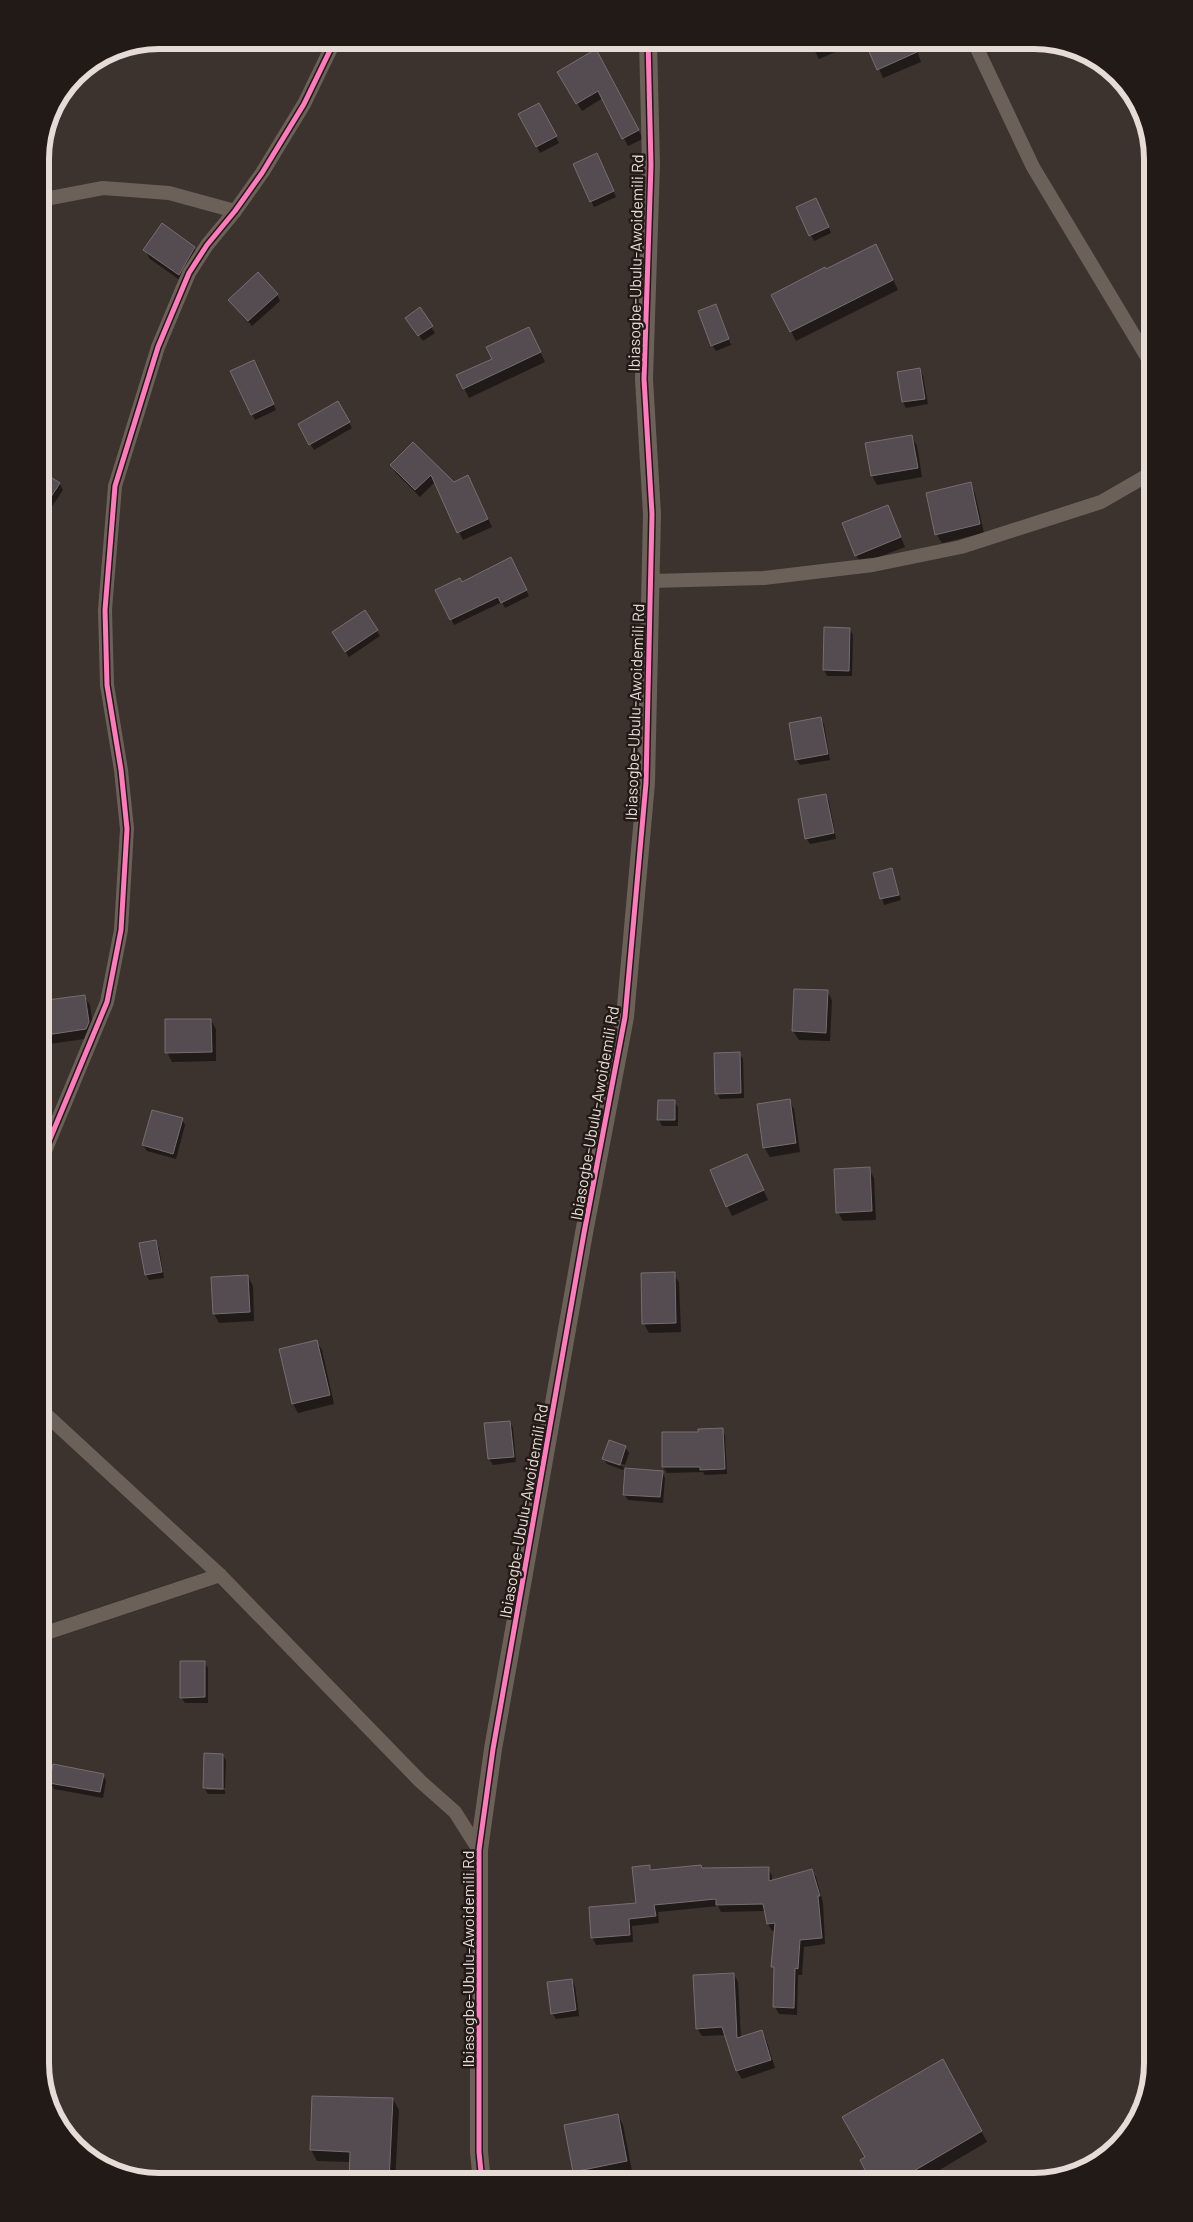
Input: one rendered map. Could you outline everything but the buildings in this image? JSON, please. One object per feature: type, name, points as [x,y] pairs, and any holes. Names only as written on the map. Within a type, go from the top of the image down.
[{"type":"street","points":[[49,1141],[107,1002],[121,930],[127,828],[121,770],[107,685],[105,610],[115,486],[158,346],[189,273],[208,245],[236,211],[304,104],[331,49]]},
{"type":"street","name":"Ibiasogbe-Ubulu-Awoidemili Rd","points":[[481,2173],[479,2152],[479,1850],[493,1749],[584,1233],[625,1017],[646,782],[652,514],[644,379],[651,165],[648,49]]},
{"type":"street","points":[[977,49],[1033,167],[1144,351]]},
{"type":"street","points":[[49,198],[104,188],[169,193],[236,211]]},
{"type":"street","points":[[651,581],[764,578],[873,565],[961,548],[1101,502],[1144,477]]},
{"type":"street","points":[[49,1417],[220,1576],[420,1781],[455,1812],[479,1850]]},
{"type":"street","points":[[49,1632],[220,1576]]},
{"type":"cycle path","points":[[49,1141],[107,1002],[121,930],[127,829],[121,770],[107,685],[105,610],[115,486],[158,347],[189,273],[207,245],[235,211],[262,173],[304,104],[331,49]]},
{"type":"cycle path","points":[[481,2173],[479,2152],[479,1850],[493,1749],[584,1233],[625,1017],[646,783],[652,514],[644,379],[651,165],[648,49]]}]
